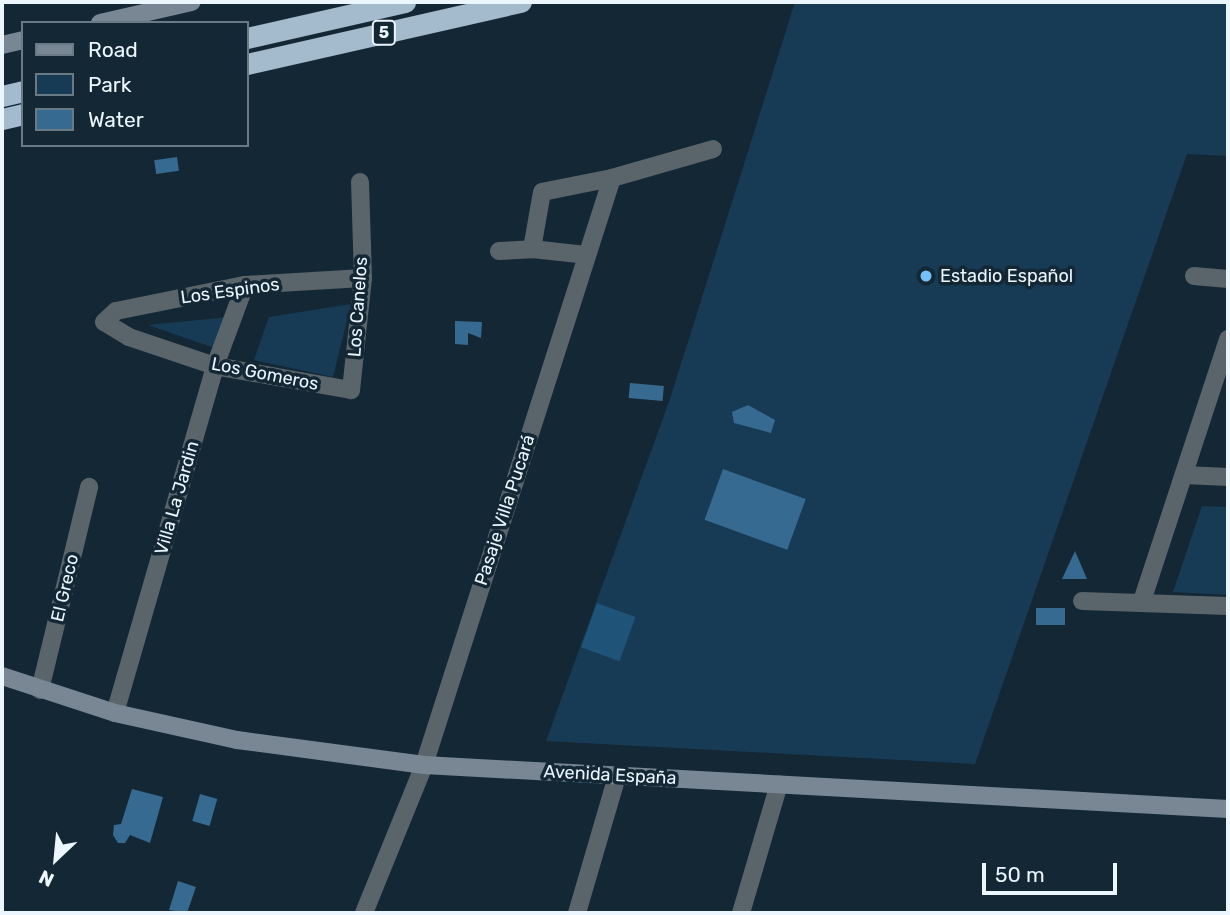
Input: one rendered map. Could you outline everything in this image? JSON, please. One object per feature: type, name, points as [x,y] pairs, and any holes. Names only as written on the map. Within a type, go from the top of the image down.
[{"type":"highway","name":"5","points":[[248,38],[405,2]]},
{"type":"highway","name":"5","points":[[248,64],[521,2]]},
{"type":"highway","points":[[2,96],[21,91]]},
{"type":"highway","points":[[2,119],[21,114]]},
{"type":"main road","points":[[109,21],[192,2]]},
{"type":"main road","points":[[2,45],[21,40]]},
{"type":"main road","name":"Avenida España","points":[[2,676],[115,713],[237,740],[424,765],[1228,809]]},
{"type":"street","points":[[532,249],[542,192],[612,178],[713,149]]},
{"type":"street","name":"Pasaje Villa Pucará","points":[[364,913],[424,765],[612,178]]},
{"type":"street","name":"Los Canelos","points":[[351,390],[363,278],[360,182]]},
{"type":"street","points":[[499,251],[532,249],[586,255]]},
{"type":"street","points":[[1194,276],[1228,279]]},
{"type":"street","name":"Los Espinos","points":[[104,322],[116,311],[245,285],[363,278]]},
{"type":"street","name":"Villa La Jardin","points":[[115,713],[215,366],[245,285]]},
{"type":"street","name":"Los Gomeros","points":[[104,322],[129,337],[215,366],[351,390]]},
{"type":"street","points":[[1142,601],[1228,339]]},
{"type":"street","points":[[1184,475],[1228,477]]},
{"type":"street","name":"El Greco","points":[[40,690],[89,487]]},
{"type":"street","points":[[1082,601],[1228,606]]},
{"type":"street","points":[[577,913],[617,776]]},
{"type":"street","points":[[741,913],[779,784]]},
{"type":"green space","name":"Estadio Español","points":[[795,2],[1228,2],[1228,156],[1187,154],[975,764],[546,741],[670,399]]},
{"type":"green space","points":[[351,304],[333,377],[254,360],[269,317]]},
{"type":"green space","points":[[239,316],[226,352],[148,325]]},
{"type":"green space","points":[[1202,506],[1228,507],[1228,595],[1173,592]]},
{"type":"water","points":[[177,157],[179,171],[156,174],[154,160]]},
{"type":"water","points":[[455,321],[482,322],[481,338],[468,333],[468,345],[455,344]]},
{"type":"water","points":[[630,383],[664,386],[663,401],[629,398]]},
{"type":"water","points":[[748,405],[775,420],[771,433],[734,423],[732,412]]},
{"type":"water","points":[[723,469],[806,499],[787,550],[705,520]]},
{"type":"water","points":[[1075,551],[1087,579],[1062,579]]},
{"type":"water","points":[[1036,608],[1065,608],[1065,625],[1036,625]]},
{"type":"water","points":[[132,789],[163,797],[150,843],[130,835],[125,843],[118,843],[113,835],[114,825],[121,824]]},
{"type":"water","points":[[200,794],[217,799],[210,826],[192,821]]},
{"type":"water","points":[[178,881],[196,887],[187,913],[169,910]]},
{"type":"building","points":[[597,603],[636,617],[619,661],[581,647]]},
{"type":"place","name":"Estadio Español","points":[[926,276]]}]
